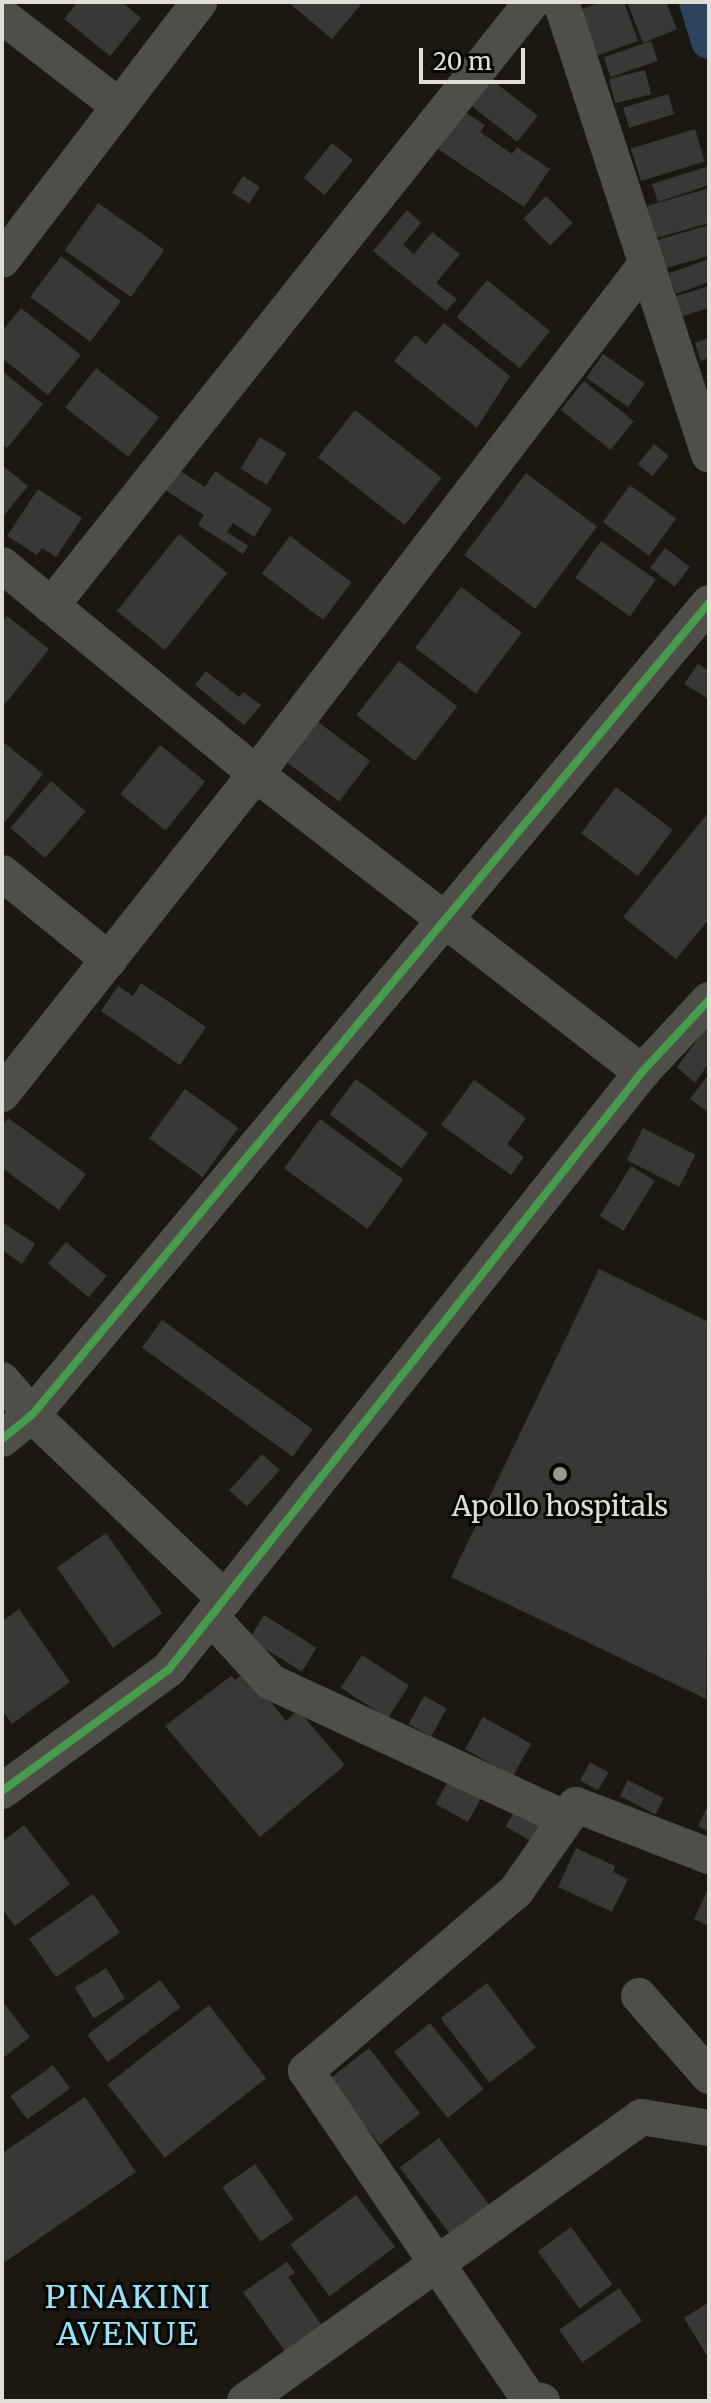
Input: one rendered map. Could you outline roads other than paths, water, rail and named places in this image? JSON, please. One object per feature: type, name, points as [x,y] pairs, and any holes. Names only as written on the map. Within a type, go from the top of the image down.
[{"type":"street","points":[[2,260],[199,2]]},
{"type":"street","points":[[51,606],[532,2]]},
{"type":"street","points":[[561,2],[709,454]]},
{"type":"street","points":[[2,16],[119,106]]},
{"type":"street","points":[[2,1094],[256,774],[647,263]]},
{"type":"street","points":[[2,565],[256,774],[642,1072]]},
{"type":"street","points":[[2,1439],[32,1415],[442,918],[709,603]]},
{"type":"street","points":[[2,873],[109,960]]},
{"type":"street","points":[[2,1791],[169,1669],[642,1072],[709,1000]]},
{"type":"street","points":[[2,1380],[218,1608],[271,1682],[566,1819]]},
{"type":"street","points":[[542,2401],[529,2399],[306,2071],[516,1891],[576,1805],[709,1856]]},
{"type":"street","points":[[639,1996],[709,2076]]},
{"type":"street","points":[[245,2401],[641,2117],[709,2128]]},
{"type":"waterway","points":[[697,2],[709,41]]},
{"type":"place","name":"Apollo hospitals","points":[[560,1474]]},
{"type":"district","name":"PINAKINI AVENUE","points":[[128,2316]]}]
